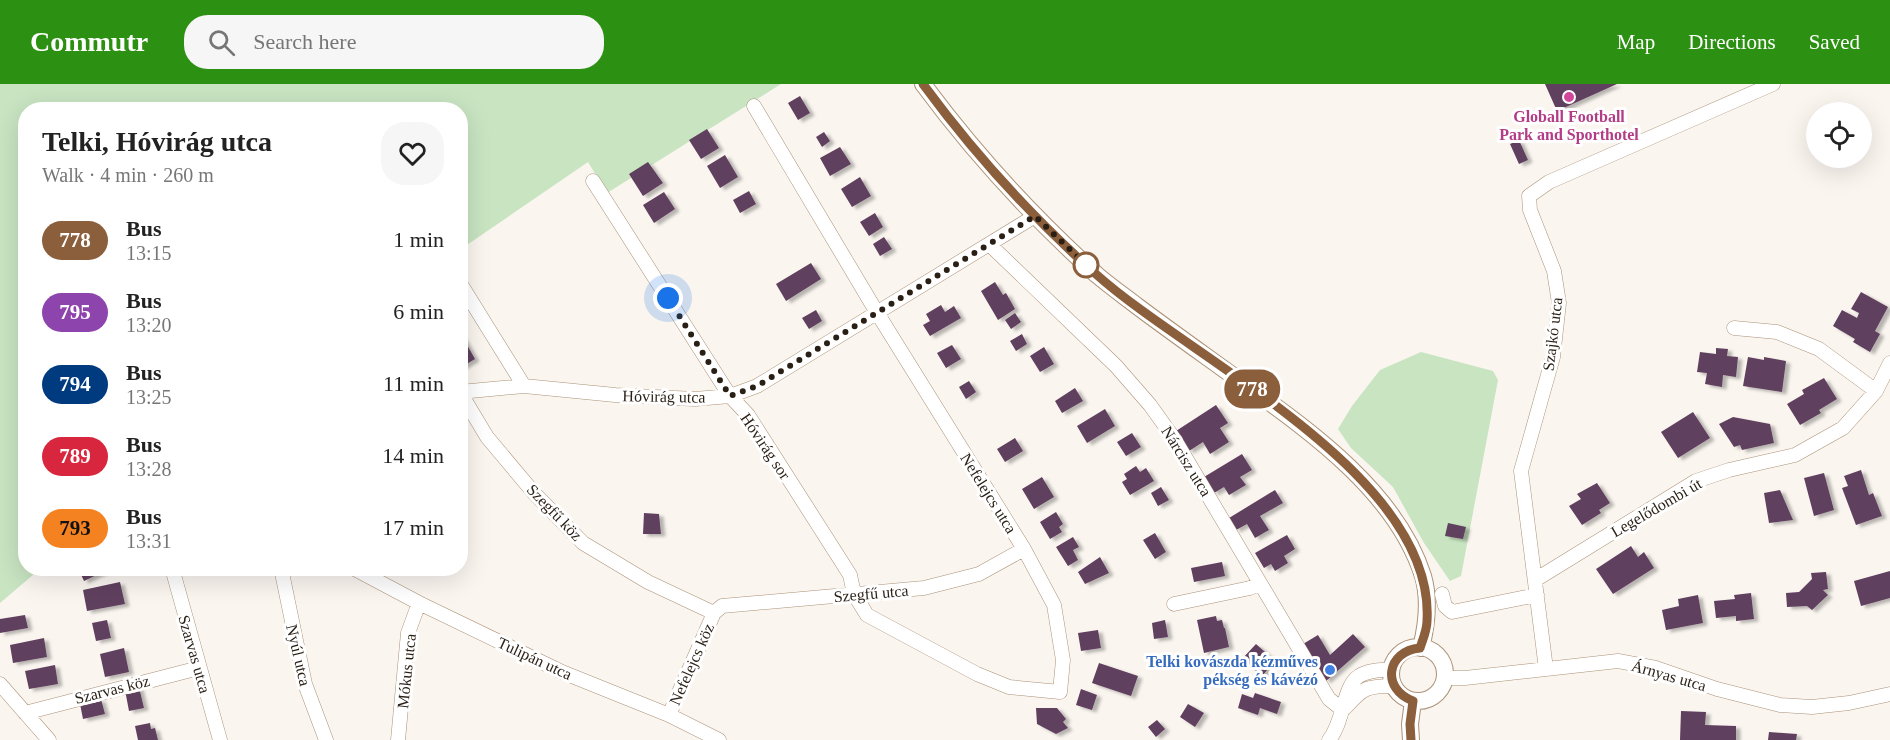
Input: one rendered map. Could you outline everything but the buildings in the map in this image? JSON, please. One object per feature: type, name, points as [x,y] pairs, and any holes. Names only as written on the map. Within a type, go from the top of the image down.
[{"type":"main road","points":[[923,84],[946,115],[1035,216],[1099,277],[1283,413],[1325,446],[1368,486],[1404,534],[1423,577],[1427,623],[1420,648]]},
{"type":"main road","points":[[1420,648],[1428,649],[1439,658],[1443,664],[1445,678],[1435,696],[1413,701],[1403,696],[1394,686],[1392,669],[1406,651],[1420,648]]},
{"type":"main road","points":[[1411,740],[1410,724],[1413,701]]},
{"type":"street","name":"Szajkó utca","points":[[1546,669],[1521,471],[1553,357],[1559,303],[1554,271],[1530,210],[1529,195],[1549,182],[1773,84]]},
{"type":"street","name":"Nefelejcs utca","points":[[754,106],[876,311],[1024,549],[1054,605],[1063,660],[1060,692],[1009,687],[976,674],[867,615],[854,594]]},
{"type":"street","name":"Hóvirág sor","points":[[593,182],[730,396],[748,415],[850,575],[854,594]]},
{"type":"street","name":"Hóvirág utca","points":[[468,391],[524,386],[672,398],[730,396],[757,386],[876,311],[1035,216]]},
{"type":"street","name":"Nárcisz utca","points":[[989,244],[1116,366],[1150,405],[1175,440],[1329,699],[1343,710]]},
{"type":"street","points":[[468,296],[524,386]]},
{"type":"street","points":[[1734,328],[1777,332],[1819,349],[1876,391]]},
{"type":"street","name":"Legelődombi út","points":[[1535,579],[1696,481],[1729,470],[1795,455],[1843,428],[1876,391],[1890,363]]},
{"type":"street","name":"Szegfű köz","points":[[468,405],[487,436],[534,493],[583,543],[648,582],[714,613]]},
{"type":"street","name":"Szegfű utca","points":[[714,613],[722,606],[924,588],[979,574],[1024,549]]},
{"type":"street","name":"Szarvas utca","points":[[174,576],[220,740]]},
{"type":"street","name":"Nyúl utca","points":[[283,576],[305,684],[326,740]]},
{"type":"street","name":"Tulipán utca","points":[[368,576],[562,672],[669,715],[719,740]]},
{"type":"street","points":[[1174,604],[1250,588],[1259,584]]},
{"type":"street","points":[[1442,594],[1445,606],[1452,612],[1537,595]]},
{"type":"street","name":"Mókus utca","points":[[398,740],[408,633],[420,603]]},
{"type":"street","name":"Nefelejcs köz","points":[[669,715],[714,613]]},
{"type":"street","name":"Árnyas utca","points":[[1445,678],[1465,678],[1618,661],[1656,668],[1725,692],[1780,705],[1812,707],[1849,703],[1890,694]]},
{"type":"street","name":"Szarvas köz","points":[[25,713],[199,668]]},
{"type":"street","points":[[1329,740],[1340,722],[1349,687],[1359,676],[1373,671],[1392,669]]},
{"type":"street","points":[[0,684],[49,740]]},
{"type":"street","points":[[1343,710],[1359,692],[1376,686],[1394,686]]},
{"type":"green space","points":[[0,84],[781,84],[607,193],[588,162],[468,244],[468,102],[18,102],[18,576],[32,576],[0,603]]},
{"type":"green space","points":[[1421,352],[1493,371],[1498,380],[1461,576],[1450,581],[1424,543],[1393,487],[1351,448],[1338,429],[1352,406],[1380,370]]},
{"type":"bus line","name":"778","points":[[923,84],[946,115],[1035,216],[1099,277],[1275,406],[1325,446],[1368,486],[1404,534],[1423,577],[1427,623],[1420,648],[1406,651],[1395,662],[1392,669],[1394,686],[1403,696],[1413,701],[1410,724],[1411,740]]},
{"type":"place","name":"Globall Football Park and Sporthotel","points":[[1569,97]]},
{"type":"place","name":"Telki kovászda kézműves pékség és kávézó","points":[[1330,670]]},
{"type":"route","points":[[668,298],[730,396],[757,386],[876,311],[1035,216],[1086,265]]}]
